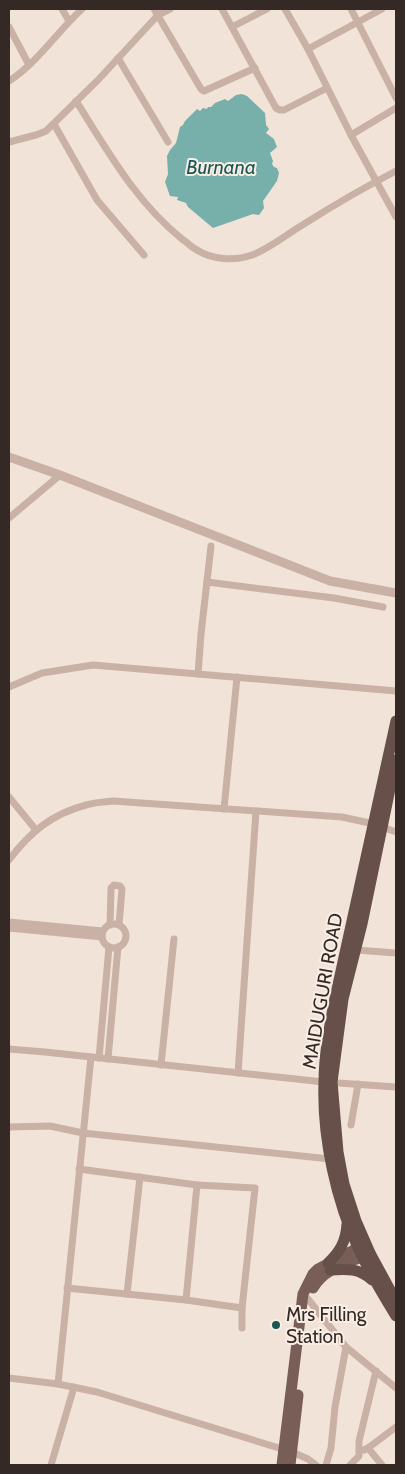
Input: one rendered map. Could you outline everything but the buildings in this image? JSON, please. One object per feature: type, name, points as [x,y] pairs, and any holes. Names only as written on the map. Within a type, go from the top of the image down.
[{"type":"highway","name":"MAIDUGURI ROAD","points":[[396,721],[356,950],[342,1006],[328,1082],[344,1184],[376,1284],[396,1316]]},
{"type":"highway","name":"MAIDUGURI ROAD","points":[[396,760],[334,1003],[329,1033],[327,1137],[338,1193],[347,1218],[364,1251],[396,1301]]},
{"type":"highway","points":[[347,1218],[346,1238],[329,1267],[356,1270],[363,1273],[376,1284]]},
{"type":"main road","points":[[290,1465],[288,1451],[302,1318],[302,1294],[313,1274],[364,1251]]},
{"type":"main road","points":[[302,1318],[312,1290],[329,1267]]},
{"type":"main road","points":[[282,1465],[288,1451]]},
{"type":"street","points":[[62,9],[68,21]]},
{"type":"street","points":[[9,81],[29,65],[68,21],[82,9]]},
{"type":"street","points":[[9,142],[46,131],[118,58],[156,12],[170,9]]},
{"type":"street","points":[[222,9],[276,108],[284,110],[326,88]]},
{"type":"street","points":[[232,27],[267,9]]},
{"type":"street","points":[[285,9],[396,217]]},
{"type":"street","points":[[351,9],[396,98]]},
{"type":"street","points":[[308,49],[382,9]]},
{"type":"street","points":[[156,12],[204,91],[255,68]]},
{"type":"street","points":[[9,28],[29,65]]},
{"type":"street","points":[[118,58],[168,142]]},
{"type":"street","points":[[76,101],[128,184],[147,206],[172,231],[198,251],[217,258],[241,258],[266,249],[304,224],[396,171]]},
{"type":"street","points":[[351,135],[396,108]]},
{"type":"street","points":[[54,124],[97,200],[144,255]]},
{"type":"street","points":[[9,457],[60,475],[330,581],[396,593]]},
{"type":"street","points":[[9,518],[60,475]]},
{"type":"street","points":[[198,674],[211,546]]},
{"type":"street","points":[[207,582],[334,598],[383,607]]},
{"type":"street","points":[[9,687],[42,673],[93,665],[396,691]]},
{"type":"street","points":[[224,808],[236,677]]},
{"type":"street","points":[[9,797],[36,830]]},
{"type":"street","points":[[9,860],[22,843],[36,830],[60,814],[88,804],[114,801],[342,817],[378,825],[396,832]]},
{"type":"street","points":[[238,1073],[256,811]]},
{"type":"street","points":[[114,885],[120,886],[122,889],[119,925],[125,932],[126,938],[123,944],[118,947],[109,947],[104,943],[102,934],[110,925],[112,888],[114,885]]},
{"type":"street","points":[[9,922],[28,927]]},
{"type":"street","points":[[110,925],[119,925]]},
{"type":"street","points":[[9,928],[28,927],[102,934]]},
{"type":"street","points":[[160,1065],[174,940]]},
{"type":"street","points":[[99,1058],[109,947]]},
{"type":"street","points":[[108,1059],[118,947]]},
{"type":"street","points":[[356,950],[396,953]]},
{"type":"street","points":[[106,984],[115,985]]},
{"type":"street","points":[[9,1050],[396,1087]]},
{"type":"street","points":[[58,1384],[90,1057]]},
{"type":"street","points":[[351,1125],[358,1084]]},
{"type":"street","points":[[9,1127],[50,1126],[83,1133],[330,1159]]},
{"type":"street","points":[[79,1170],[197,1185],[255,1188],[242,1308],[242,1328]]},
{"type":"street","points":[[127,1294],[140,1177]]},
{"type":"street","points":[[186,1300],[197,1185]]},
{"type":"street","points":[[67,1288],[186,1300],[242,1308]]},
{"type":"street","points":[[308,1299],[346,1347],[396,1388]]},
{"type":"street","points":[[326,1465],[331,1448],[335,1407],[346,1347]]},
{"type":"street","points":[[350,1465],[358,1458],[359,1441],[376,1371]]},
{"type":"street","points":[[9,1378],[58,1384],[97,1392],[288,1451],[308,1459],[316,1465]]},
{"type":"street","points":[[52,1465],[74,1387]]},
{"type":"street","points":[[359,1454],[396,1426]]},
{"type":"street","points":[[368,1448],[382,1465]]},
{"type":"water","name":"Burnana","points":[[242,94],[247,96],[265,113],[266,125],[269,129],[266,133],[274,139],[277,147],[270,153],[273,161],[272,164],[279,173],[277,181],[263,201],[264,208],[259,215],[253,214],[213,228],[188,207],[186,203],[177,200],[178,197],[170,196],[165,182],[168,174],[167,156],[176,143],[180,127],[197,109],[200,111],[203,108],[207,109],[215,103],[225,99],[228,101],[236,95]]},
{"type":"place","name":"Mrs Filling Station","points":[[276,1325]]}]
